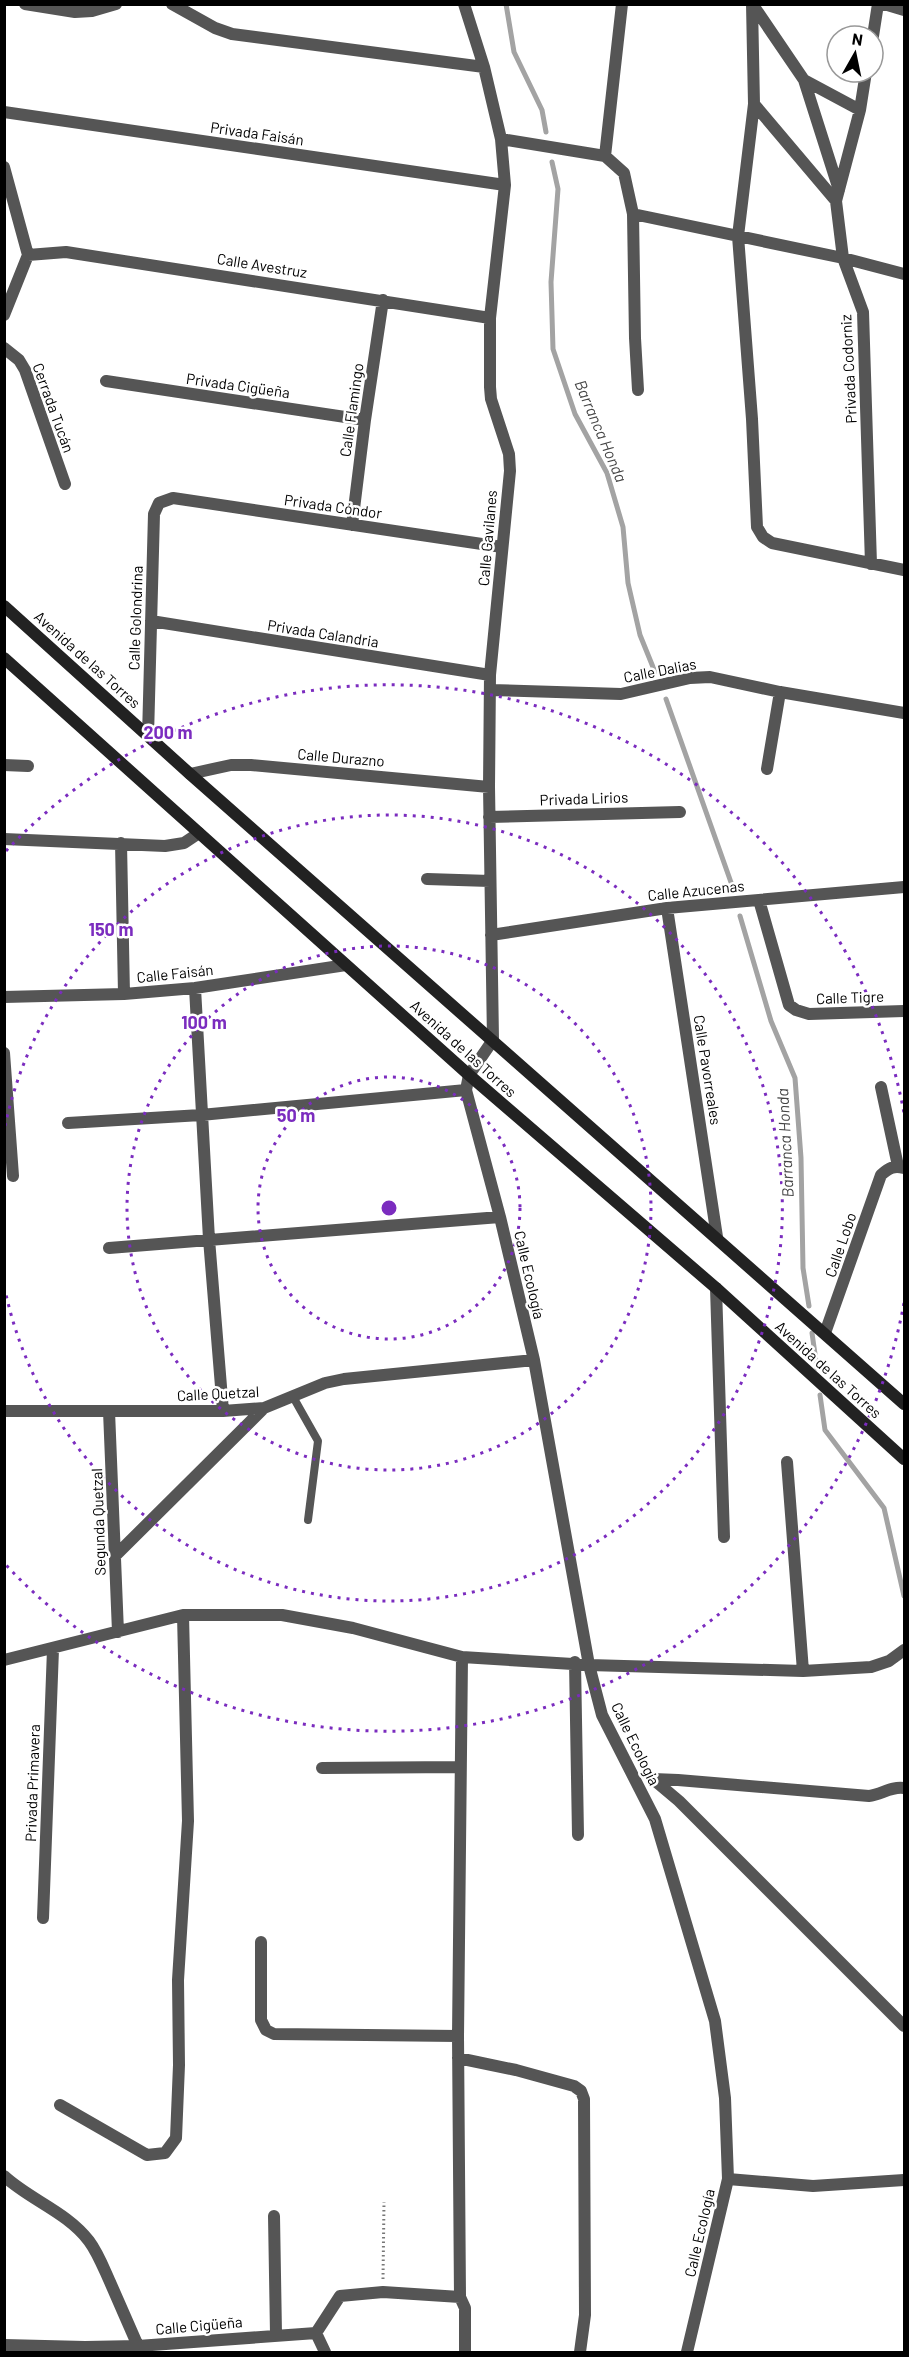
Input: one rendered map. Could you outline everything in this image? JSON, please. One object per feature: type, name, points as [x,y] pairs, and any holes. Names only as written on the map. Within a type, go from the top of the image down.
[{"type":"main road","name":"Avenida de las Torres","points":[[4,606],[190,774],[904,1404]]},
{"type":"main road","name":"Avenida de las Torres","points":[[4,658],[469,1076],[716,1288],[904,1460]]},
{"type":"street","points":[[25,4],[75,12],[92,12],[116,4]]},
{"type":"street","points":[[172,4],[215,28],[232,34],[484,67]]},
{"type":"street","name":"Calle Gavilanes","points":[[464,4],[484,67],[501,139],[505,185],[490,318],[491,399],[509,454],[510,471],[490,675],[489,817],[493,1040]]},
{"type":"street","points":[[605,156],[622,4]]},
{"type":"street","points":[[752,4],[804,80],[838,196]]},
{"type":"street","points":[[752,4],[754,104],[738,236],[752,420],[757,527],[763,537],[772,543],[904,570]]},
{"type":"street","points":[[875,24],[878,4]]},
{"type":"street","points":[[884,4],[904,10]]},
{"type":"street","points":[[804,80],[860,110]]},
{"type":"street","name":"Privada Codorniz","points":[[864,84],[860,110],[838,196],[843,258],[863,312],[871,564]]},
{"type":"street","points":[[754,104],[838,196]]},
{"type":"street","name":"Privada Faisán","points":[[4,112],[505,185]]},
{"type":"street","points":[[501,139],[605,156],[624,173],[633,214],[638,390]]},
{"type":"street","points":[[4,167],[28,255],[4,315]]},
{"type":"street","points":[[633,214],[843,258],[904,274]]},
{"type":"street","name":"Calle Avestruz","points":[[28,255],[66,252],[490,318]]},
{"type":"street","name":"Calle Flamingo","points":[[352,525],[383,300]]},
{"type":"street","name":"Cerrada Tucán","points":[[4,348],[19,360],[25,370],[65,484]]},
{"type":"street","name":"Privada Cigüeña","points":[[106,381],[365,420]]},
{"type":"street","name":"Privada Cóndor","points":[[159,503],[173,498],[502,547]]},
{"type":"street","name":"Calle Golondrina","points":[[148,736],[154,514],[159,503]]},
{"type":"street","name":"Privada Calandria","points":[[151,621],[490,675]]},
{"type":"street","name":"Calle Dalias","points":[[490,690],[621,694],[690,678],[710,677],[780,692],[904,713]]},
{"type":"street","points":[[767,769],[780,692]]},
{"type":"street","points":[[4,765],[28,766]]},
{"type":"street","name":"Calle Durazno","points":[[190,774],[231,765],[251,765],[489,786]]},
{"type":"street","name":"Privada Lirios","points":[[489,817],[680,812]]},
{"type":"street","points":[[4,839],[165,846],[184,843],[199,833]]},
{"type":"street","points":[[121,843],[124,994]]},
{"type":"street","points":[[427,879],[490,881]]},
{"type":"street","name":"Calle Azucenas","points":[[491,935],[668,908],[904,887]]},
{"type":"street","name":"Calle Tigre","points":[[759,900],[789,1005],[809,1014],[904,1011]]},
{"type":"street","name":"Calle Pavorreales","points":[[668,908],[717,1237]]},
{"type":"street","name":"Calle Faisán","points":[[4,997],[124,994],[195,988],[346,965]]},
{"type":"street","points":[[195,988],[209,1239],[223,1411]]},
{"type":"street","points":[[469,1076],[493,1040]]},
{"type":"street","points":[[4,1053],[13,1176]]},
{"type":"street","name":"Calle Ecología","points":[[469,1076],[466,1090],[500,1217],[534,1360],[588,1665],[602,1715],[655,1819],[715,2021],[725,2098],[728,2179],[687,2352]]},
{"type":"street","points":[[881,1087],[897,1168]]},
{"type":"street","points":[[68,1123],[201,1115],[466,1090]]},
{"type":"street","name":"Calle Lobo","points":[[825,1333],[881,1175],[897,1168]]},
{"type":"street","points":[[109,1248],[500,1217]]},
{"type":"street","points":[[716,1288],[724,1537]]},
{"type":"street","name":"Calle Quetzal","points":[[4,1411],[223,1411],[264,1408],[325,1383],[344,1379],[534,1360]]},
{"type":"street","points":[[115,1556],[264,1408]]},
{"type":"street","name":"Segunda Quetzal","points":[[109,1411],[118,1632]]},
{"type":"street","points":[[787,1462],[803,1671]]},
{"type":"street","points":[[4,1660],[183,1615],[282,1615],[353,1628],[462,1657],[575,1662],[588,1665],[803,1671],[871,1667],[889,1661],[904,1650]]},
{"type":"street","points":[[60,2105],[147,2155],[165,2153],[176,2138],[179,2065],[178,1980],[188,1821],[183,1615]]},
{"type":"street","name":"Privada Primavera","points":[[43,1918],[53,1649]]},
{"type":"street","points":[[462,1657],[458,2058],[460,2297],[465,2308],[465,2352]]},
{"type":"street","points":[[575,1662],[578,1835]]},
{"type":"street","points":[[322,1768],[460,1767]]},
{"type":"street","points":[[635,1779],[869,1796],[878,1795],[892,1788],[904,1788]]},
{"type":"street","points":[[654,1779],[679,1801],[904,2026]]},
{"type":"street","points":[[261,1942],[261,2020],[266,2030],[274,2034],[458,2036]]},
{"type":"street","points":[[458,2058],[525,2072],[574,2086],[581,2091],[584,2099],[585,2314],[579,2352]]},
{"type":"street","points":[[4,2176],[18,2189],[49,2207],[70,2223],[88,2241],[100,2260],[138,2346]]},
{"type":"street","points":[[728,2179],[813,2186],[904,2180]]},
{"type":"street","points":[[274,2216],[276,2334]]},
{"type":"street","points":[[325,2352],[316,2333],[340,2296],[383,2292],[460,2297]]},
{"type":"street","name":"Calle Cigüeña","points":[[4,2345],[88,2350],[276,2334],[316,2333]]},
{"type":"lane","points":[[292,1395],[318,1441],[309,1520]]},
{"type":"path","points":[[383,2292],[384,2202]]},
{"type":"waterway","name":"Barranca Honda","points":[[506,4],[514,52],[542,110],[546,132]]},
{"type":"waterway","name":"Barranca Honda","points":[[552,162],[558,189],[551,282],[553,349],[575,414],[607,473],[623,527],[628,583],[640,635],[655,672]]},
{"type":"waterway","name":"Barranca Honda","points":[[666,699],[733,888]]},
{"type":"waterway","name":"Barranca Honda","points":[[740,916],[771,1021],[795,1078],[801,1158],[803,1268],[809,1306]]},
{"type":"waterway","name":"Barranca Honda","points":[[812,1333],[817,1368]]},
{"type":"waterway","name":"Barranca Honda","points":[[820,1395],[825,1430],[884,1508],[904,1596]]}]
